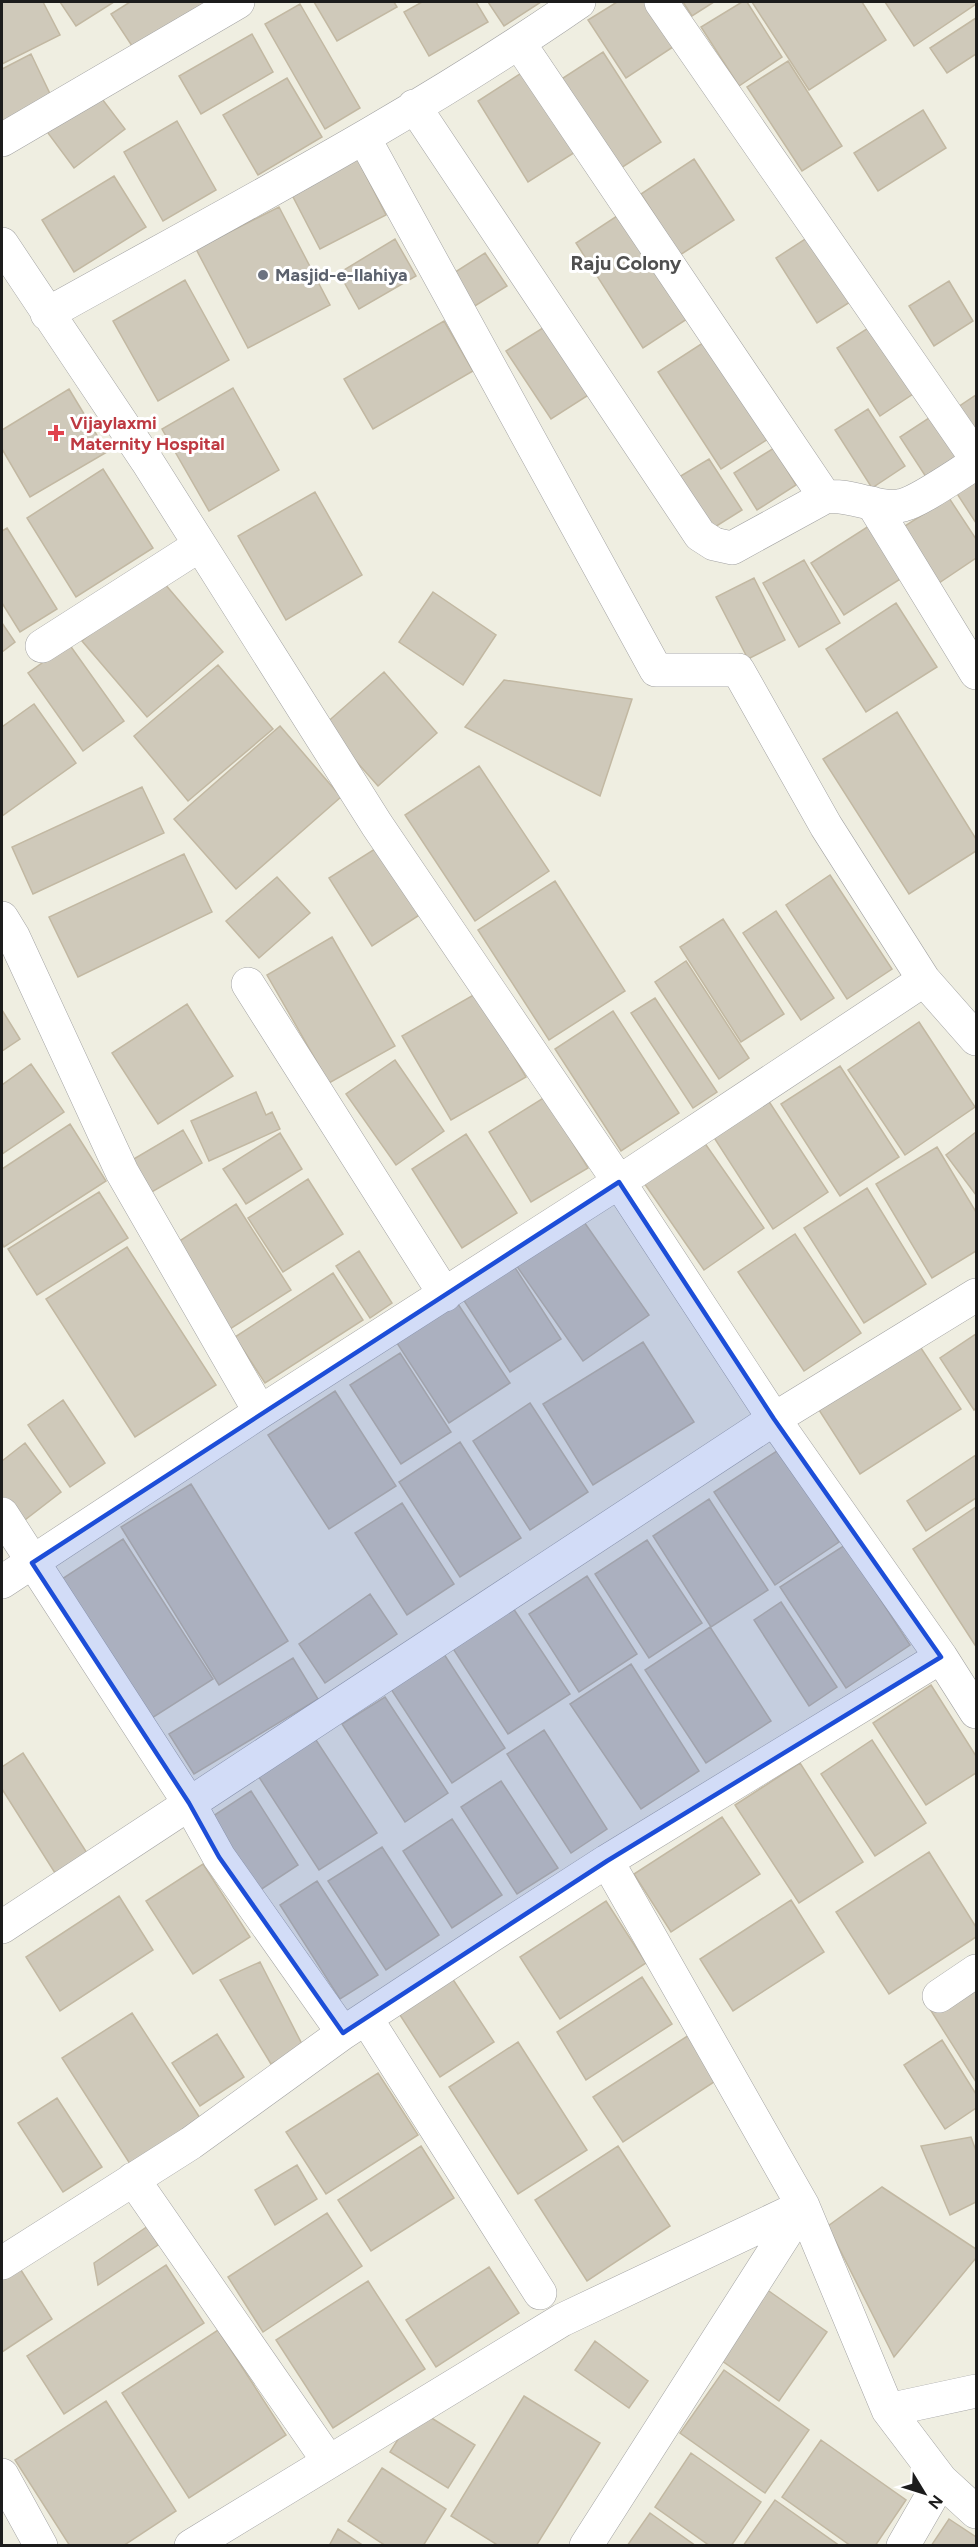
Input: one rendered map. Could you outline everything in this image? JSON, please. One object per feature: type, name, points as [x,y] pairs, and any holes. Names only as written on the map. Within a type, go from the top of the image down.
[{"type":"street","points":[[2,140],[238,2]]},
{"type":"street","points":[[47,314],[364,138],[519,43],[579,2]]},
{"type":"street","points":[[661,2],[976,458]]},
{"type":"street","points":[[519,43],[825,497]]},
{"type":"street","points":[[414,106],[700,535],[714,544],[732,548],[825,497],[840,495],[872,503],[903,506],[976,463]]},
{"type":"street","points":[[364,138],[656,670],[738,670],[826,826],[924,980],[976,1039]]},
{"type":"street","points":[[2,244],[147,460],[377,825],[619,1182],[774,1419],[941,1657],[976,1713]]},
{"type":"street","points":[[872,503],[976,673]]},
{"type":"street","points":[[42,646],[200,544]]},
{"type":"street","points":[[5,932],[122,1172],[260,1412]]},
{"type":"street","points":[[2,1582],[260,1412],[619,1182],[924,980]]},
{"type":"street","points":[[248,984],[445,1295]]},
{"type":"street","points":[[2,1927],[774,1419],[976,1295]]},
{"type":"street","points":[[2,1514],[189,1803],[219,1857],[355,2025],[540,2293]]},
{"type":"street","points":[[2,2263],[191,2143],[355,2025],[607,1861],[941,1657]]},
{"type":"street","points":[[607,1861],[803,2206],[888,2410],[941,2480],[976,2512]]},
{"type":"street","points":[[939,1996],[976,1971]]},
{"type":"street","points":[[133,2179],[329,2462]]},
{"type":"street","points":[[191,2546],[562,2320],[803,2206]]},
{"type":"street","points":[[586,2546],[803,2206]]},
{"type":"street","points":[[888,2410],[976,2391]]},
{"type":"street","points":[[2,2475],[41,2546]]},
{"type":"street","points":[[903,2546],[941,2480]]},
{"type":"highlighted area","points":[[619,1182],[774,1419],[941,1657],[607,1861],[343,2033],[219,1857],[189,1803],[32,1563]]},
{"type":"building","points":[[2,2],[43,2],[60,35],[2,64]]},
{"type":"building","points":[[60,2],[114,2],[76,26]]},
{"type":"building","points":[[130,2],[206,2],[208,5],[136,52],[111,14]]},
{"type":"building","points":[[314,2],[394,2],[397,7],[337,41]]},
{"type":"building","points":[[422,2],[476,2],[488,22],[429,56],[404,12]]},
{"type":"building","points":[[488,2],[541,2],[504,26]]},
{"type":"building","points":[[617,2],[648,2],[676,45],[626,78],[588,20]]},
{"type":"building","points":[[683,2],[714,2],[692,16]]},
{"type":"building","points":[[742,2],[747,2],[782,57],[739,86],[701,27]]},
{"type":"building","points":[[752,2],[862,2],[886,40],[809,90]]},
{"type":"building","points":[[885,2],[976,2],[976,4],[914,46]]},
{"type":"building","points":[[300,4],[360,108],[325,129],[265,24]]},
{"type":"building","points":[[976,18],[976,54],[947,73],[930,48]]},
{"type":"building","points":[[252,34],[273,72],[201,114],[179,76]]},
{"type":"building","points":[[603,52],[661,142],[618,170],[560,80]]},
{"type":"building","points":[[31,54],[52,98],[2,123],[2,69]]},
{"type":"building","points":[[788,61],[842,146],[802,171],[747,87]]},
{"type":"building","points":[[529,68],[580,149],[528,182],[478,101]]},
{"type":"building","points":[[287,78],[322,137],[258,175],[223,115]]},
{"type":"building","points":[[96,91],[125,129],[74,168],[45,129]]},
{"type":"building","points":[[923,110],[946,148],[878,191],[854,153]]},
{"type":"building","points":[[177,121],[216,190],[163,221],[124,152]]},
{"type":"building","points":[[357,158],[386,215],[320,249],[291,193]]},
{"type":"building","points":[[694,159],[734,220],[680,255],[641,194]]},
{"type":"building","points":[[114,176],[146,227],[74,272],[42,220]]},
{"type":"building","points":[[279,207],[330,305],[248,348],[196,249]]},
{"type":"building","points":[[623,212],[690,317],[643,348],[576,243]]},
{"type":"building","points":[[816,232],[858,297],[817,323],[776,258]]},
{"type":"building","points":[[395,239],[416,276],[359,309],[339,273]]},
{"type":"building","points":[[485,253],[507,286],[470,309],[449,276]]},
{"type":"building","points":[[185,280],[229,360],[158,401],[113,321]]},
{"type":"building","points":[[949,281],[973,321],[934,346],[909,306]]},
{"type":"building","points":[[444,321],[473,371],[373,429],[344,379]]},
{"type":"building","points":[[876,323],[919,390],[880,416],[837,348]]},
{"type":"building","points":[[546,326],[590,394],[551,419],[506,351]]},
{"type":"building","points":[[712,337],[776,434],[721,469],[658,372]]},
{"type":"building","points":[[233,388],[279,470],[209,511],[162,429]]},
{"type":"building","points":[[69,389],[107,452],[30,497],[2,449],[2,430]]},
{"type":"building","points":[[976,395],[976,439],[955,409]]},
{"type":"building","points":[[868,409],[905,466],[872,488],[835,430]]},
{"type":"building","points":[[935,414],[963,458],[928,480],[900,437]]},
{"type":"building","points":[[774,448],[796,485],[757,510],[734,473]]},
{"type":"building","points":[[709,459],[742,510],[707,532],[674,480]]},
{"type":"building","points":[[103,469],[153,548],[76,597],[27,518]]},
{"type":"building","points":[[976,474],[976,523],[954,489]]},
{"type":"building","points":[[315,492],[362,575],[286,620],[238,536]]},
{"type":"building","points":[[949,498],[976,539],[976,558],[933,587],[897,531]]},
{"type":"building","points":[[872,524],[905,576],[844,615],[811,563]]},
{"type":"building","points":[[7,528],[57,609],[20,632],[2,603],[2,531]]},
{"type":"building","points":[[804,560],[840,623],[799,647],[763,583]]},
{"type":"building","points":[[158,576],[223,652],[147,717],[82,641]]},
{"type":"building","points":[[754,578],[785,640],[748,659],[716,597]]},
{"type":"building","points":[[433,592],[496,635],[463,685],[399,642]]},
{"type":"building","points":[[896,603],[937,667],[866,712],[826,649]]},
{"type":"building","points":[[2,623],[15,642],[2,652]]},
{"type":"building","points":[[69,644],[124,721],[83,751],[28,673]]},
{"type":"building","points":[[218,665],[273,729],[188,801],[134,736]]},
{"type":"building","points":[[384,672],[437,733],[378,786],[324,725]]},
{"type":"building","points":[[504,680],[632,699],[600,796],[465,727]]},
{"type":"building","points":[[34,704],[76,763],[2,816],[2,727]]},
{"type":"building","points":[[897,712],[976,839],[976,851],[909,894],[823,759]]},
{"type":"building","points":[[280,726],[341,797],[236,889],[174,819]]},
{"type":"building","points":[[479,766],[549,871],[475,921],[405,815]]},
{"type":"building","points":[[142,787],[164,833],[33,894],[12,847]]},
{"type":"building","points":[[378,847],[421,914],[372,946],[329,878]]},
{"type":"building","points":[[184,854],[212,912],[78,977],[49,917]]},
{"type":"building","points":[[830,875],[892,969],[847,999],[786,905]]},
{"type":"building","points":[[277,877],[310,913],[259,958],[226,921]]},
{"type":"building","points":[[555,881],[625,991],[549,1040],[478,930]]},
{"type":"building","points":[[776,911],[834,998],[801,1020],[743,933]]},
{"type":"building","points":[[723,919],[784,1014],[741,1042],[680,947]]},
{"type":"building","points":[[332,937],[395,1046],[329,1083],[267,975]]},
{"type":"building","points":[[686,961],[749,1058],[719,1079],[655,982]]},
{"type":"building","points":[[477,993],[526,1077],[451,1120],[402,1036]]},
{"type":"building","points":[[655,998],[717,1092],[693,1108],[631,1013]]},
{"type":"building","points":[[187,1004],[233,1076],[158,1124],[112,1053]]},
{"type":"building","points":[[2,1010],[20,1039],[2,1051]]},
{"type":"building","points":[[613,1011],[679,1113],[621,1151],[555,1049]]},
{"type":"building","points":[[919,1022],[975,1107],[905,1155],[848,1070]]},
{"type":"building","points":[[395,1060],[444,1131],[396,1165],[346,1094]]},
{"type":"building","points":[[31,1064],[64,1112],[2,1154],[2,1085]]},
{"type":"building","points":[[840,1066],[899,1157],[840,1196],[781,1104]]},
{"type":"building","points":[[256,1092],[266,1115],[272,1112],[280,1129],[209,1161],[191,1121]]},
{"type":"building","points":[[545,1097],[588,1168],[531,1202],[489,1132]]},
{"type":"building","points":[[768,1100],[828,1192],[773,1229],[713,1136]]},
{"type":"building","points":[[70,1124],[106,1181],[4,1247],[2,1243],[2,1169]]},
{"type":"building","points":[[183,1130],[202,1163],[150,1193],[132,1160]]},
{"type":"building","points":[[976,1132],[976,1195],[946,1155]]},
{"type":"building","points":[[280,1133],[302,1169],[246,1204],[223,1169]]},
{"type":"building","points":[[466,1134],[517,1213],[462,1248],[412,1169]]},
{"type":"building","points":[[704,1142],[764,1228],[704,1270],[644,1183]]},
{"type":"building","points":[[937,1147],[976,1212],[976,1251],[932,1278],[876,1184]]},
{"type":"building","points":[[308,1179],[343,1234],[283,1272],[248,1218]]},
{"type":"building","points":[[867,1188],[926,1284],[864,1323],[804,1228]]},
{"type":"building","points":[[99,1192],[128,1238],[37,1295],[8,1249]]},
{"type":"building","points":[[236,1204],[291,1290],[230,1329],[178,1242]]},
{"type":"building","points":[[582,1219],[649,1315],[583,1361],[516,1265]]},
{"type":"building","points":[[795,1234],[861,1333],[804,1371],[738,1272]]},
{"type":"building","points":[[127,1247],[216,1385],[135,1437],[46,1299]]},
{"type":"building","points":[[359,1251],[392,1303],[370,1318],[336,1266]]},
{"type":"building","points":[[512,1263],[561,1339],[510,1372],[461,1296]]},
{"type":"building","points":[[333,1273],[363,1320],[265,1383],[235,1337]]},
{"type":"building","points":[[456,1301],[510,1383],[449,1423],[395,1340]]},
{"type":"building","points":[[976,1334],[976,1408],[974,1410],[940,1358]]},
{"type":"building","points":[[643,1342],[694,1422],[593,1485],[543,1404]]},
{"type":"building","points":[[919,1345],[961,1409],[860,1474],[819,1410]]},
{"type":"building","points":[[400,1353],[451,1432],[401,1464],[350,1385]]},
{"type":"building","points":[[335,1391],[396,1486],[329,1529],[268,1435]]},
{"type":"building","points":[[63,1400],[105,1463],[70,1487],[28,1425]]},
{"type":"building","points":[[530,1403],[588,1492],[530,1530],[473,1441]]},
{"type":"building","points":[[460,1442],[521,1538],[460,1577],[399,1482]]},
{"type":"building","points":[[25,1443],[61,1492],[21,1523],[2,1497],[2,1461]]},
{"type":"building","points":[[780,1449],[839,1542],[775,1585],[714,1492]]},
{"type":"building","points":[[976,1455],[976,1498],[926,1531],[907,1501]]},
{"type":"building","points":[[191,1484],[288,1641],[219,1685],[121,1527]]},
{"type":"building","points":[[709,1499],[768,1590],[711,1627],[653,1536]]},
{"type":"building","points":[[402,1503],[454,1584],[407,1615],[355,1533]]},
{"type":"building","points":[[976,1507],[976,1644],[975,1645],[913,1549]]},
{"type":"building","points":[[123,1539],[213,1679],[152,1718],[62,1579]]},
{"type":"building","points":[[647,1540],[702,1623],[649,1658],[595,1574]]},
{"type":"building","points":[[845,1545],[910,1645],[846,1688],[780,1587]]},
{"type":"building","points":[[587,1576],[637,1654],[579,1692],[529,1614]]},
{"type":"building","points":[[370,1594],[397,1634],[325,1683],[299,1644]]},
{"type":"building","points":[[781,1602],[837,1687],[809,1706],[754,1620]]},
{"type":"building","points":[[513,1608],[570,1694],[508,1734],[452,1647]]},
{"type":"building","points":[[710,1627],[771,1721],[706,1763],[645,1670]]},
{"type":"building","points":[[442,1651],[505,1748],[452,1783],[389,1686]]},
{"type":"building","points":[[293,1658],[318,1699],[194,1774],[169,1734]]},
{"type":"building","points":[[631,1664],[699,1771],[641,1809],[570,1704]]},
{"type":"building","points":[[931,1685],[976,1756],[976,1773],[926,1805],[873,1723]]},
{"type":"building","points":[[385,1697],[448,1793],[405,1822],[342,1724]]},
{"type":"building","points":[[544,1730],[607,1829],[571,1853],[507,1754]]},
{"type":"building","points":[[314,1737],[377,1833],[319,1870],[257,1774]]},
{"type":"building","points":[[872,1740],[926,1823],[875,1856],[821,1774]]},
{"type":"building","points":[[23,1753],[87,1853],[55,1873],[2,1789],[2,1767]]},
{"type":"building","points":[[800,1763],[863,1862],[799,1903],[735,1805]]},
{"type":"building","points":[[501,1781],[558,1868],[517,1894],[461,1807]]},
{"type":"building","points":[[251,1791],[298,1865],[254,1894],[207,1820]]},
{"type":"building","points":[[722,1817],[760,1874],[671,1932],[634,1874]]},
{"type":"building","points":[[452,1819],[502,1895],[452,1928],[403,1851]]},
{"type":"building","points":[[382,1847],[439,1935],[386,1970],[328,1881]]},
{"type":"building","points":[[929,1852],[976,1927],[976,1937],[889,1994],[836,1912]]},
{"type":"building","points":[[203,1864],[250,1937],[193,1974],[146,1901]]},
{"type":"building","points":[[317,1881],[378,1975],[340,1999],[280,1905]]},
{"type":"building","points":[[119,1896],[153,1950],[60,2011],[26,1957]]},
{"type":"building","points":[[791,1900],[824,1952],[733,2011],[700,1959]]},
{"type":"building","points":[[606,1901],[646,1963],[560,2019],[520,1957]]},
{"type":"building","points":[[260,1962],[304,2048],[271,2064],[220,1980]]},
{"type":"building","points":[[976,1975],[976,2082],[928,2006]]},
{"type":"building","points":[[642,1977],[672,2024],[586,2080],[557,2032]]},
{"type":"building","points":[[452,1978],[494,2042],[440,2077],[398,2012]]},
{"type":"building","points":[[132,2013],[202,2121],[132,2167],[62,2058]]},
{"type":"building","points":[[217,2034],[244,2077],[200,2106],[172,2063]]},
{"type":"building","points":[[689,2035],[717,2080],[623,2142],[593,2097]]},
{"type":"building","points":[[942,2040],[976,2094],[976,2108],[945,2129],[904,2065]]},
{"type":"building","points":[[518,2042],[587,2150],[518,2194],[449,2087]]},
{"type":"building","points":[[378,2073],[418,2135],[326,2194],[286,2132]]},
{"type":"building","points":[[57,2098],[102,2167],[63,2192],[18,2123]]},
{"type":"building","points":[[971,2137],[976,2151],[976,2202],[950,2215],[921,2146]]},
{"type":"building","points":[[421,2146],[454,2198],[371,2251],[338,2200]]},
{"type":"building","points":[[618,2146],[670,2226],[587,2281],[535,2200]]},
{"type":"building","points":[[297,2165],[317,2199],[275,2225],[255,2190]]},
{"type":"building","points":[[882,2187],[976,2249],[976,2258],[894,2357],[828,2226]]},
{"type":"building","points":[[327,2213],[362,2266],[263,2332],[228,2277]]},
{"type":"building","points":[[148,2226],[158,2245],[98,2285],[94,2263]]},
{"type":"building","points":[[166,2265],[204,2323],[64,2414],[27,2356]]},
{"type":"building","points":[[19,2267],[52,2319],[2,2352],[2,2278]]},
{"type":"building","points":[[489,2267],[519,2313],[436,2367],[406,2320]]},
{"type":"building","points":[[368,2281],[425,2369],[333,2428],[276,2340]]},
{"type":"building","points":[[766,2289],[827,2332],[779,2401],[718,2358]]},
{"type":"building","points":[[218,2330],[286,2435],[189,2498],[122,2393]]},
{"type":"building","points":[[595,2341],[648,2381],[629,2408],[575,2370]]},
{"type":"building","points":[[724,2370],[809,2430],[765,2493],[680,2433]]},
{"type":"building","points":[[524,2396],[600,2443],[536,2546],[499,2546],[451,2516]]},
{"type":"building","points":[[106,2401],[176,2511],[123,2546],[70,2546],[15,2460]]},
{"type":"building","points":[[417,2409],[475,2445],[448,2488],[390,2452]]},
{"type":"building","points":[[821,2440],[906,2500],[875,2546],[851,2546],[782,2497]]},
{"type":"building","points":[[691,2453],[761,2502],[731,2546],[710,2546],[655,2507]]},
{"type":"building","points":[[382,2468],[446,2509],[423,2546],[386,2546],[348,2521]]},
{"type":"building","points":[[775,2500],[840,2546],[743,2546]]},
{"type":"building","points":[[650,2513],[696,2546],[627,2546]]},
{"type":"building","points":[[949,2519],[976,2537],[976,2546],[931,2546]]},
{"type":"building","points":[[338,2529],[364,2546],[329,2546]]},
{"type":"place","name":"Masjid-e-Ilahiya","points":[[263,275]]},
{"type":"place","name":"Vijaylaxmi Maternity Hospital","points":[[56,433]]},
{"type":"district","name":"Raju Colony","points":[[626,263]]}]
